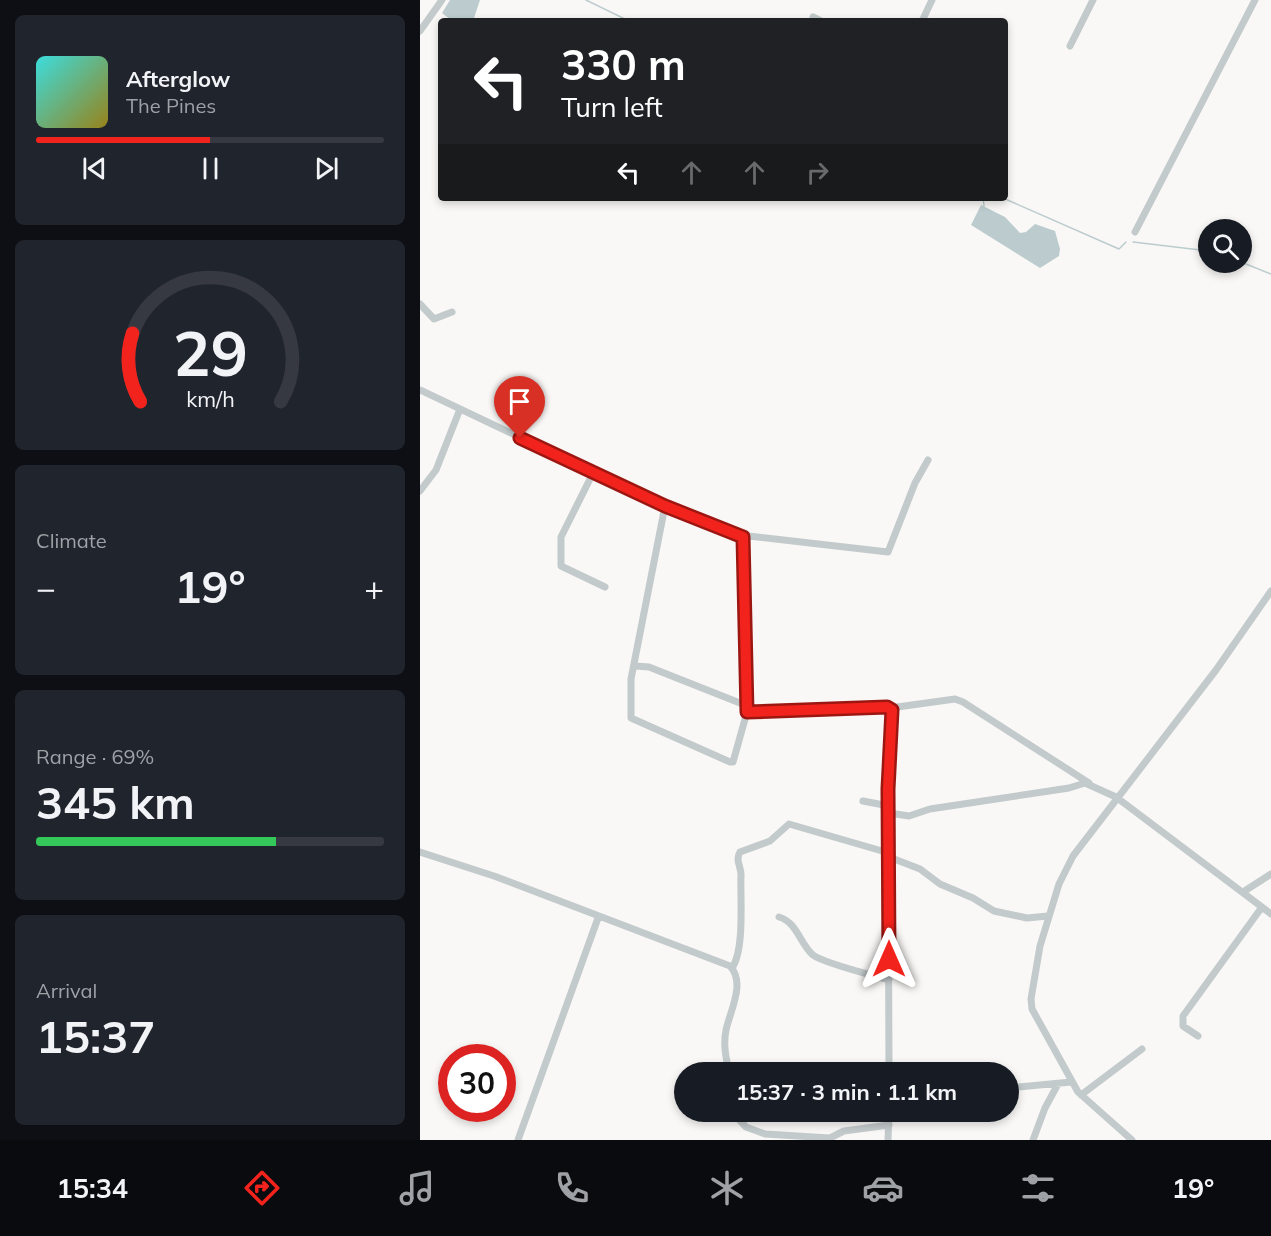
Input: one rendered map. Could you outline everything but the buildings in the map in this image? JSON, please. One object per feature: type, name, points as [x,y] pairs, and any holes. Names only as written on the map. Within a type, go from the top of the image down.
[{"type":"street","points":[[420,31],[442,0]]},
{"type":"street","points":[[1070,46],[1093,0]]},
{"type":"street","points":[[1135,232],[1255,0]]},
{"type":"street","points":[[923,18],[929,1]]},
{"type":"street","points":[[420,304],[434,319],[452,312]]},
{"type":"street","points":[[420,390],[665,506],[740,535],[888,552],[915,483],[928,460]]},
{"type":"street","points":[[420,491],[436,470],[460,409]]},
{"type":"street","points":[[593,473],[561,537],[560,557],[563,568],[605,587]]},
{"type":"street","points":[[665,506],[632,679],[631,718],[722,760],[733,762],[746,709],[745,540],[740,535]]},
{"type":"street","points":[[1132,1140],[1081,1095],[1071,1082],[1032,1009],[1034,977],[1048,916],[1059,884],[1073,856],[1216,670],[1271,591]]},
{"type":"street","points":[[635,666],[649,667],[746,709],[890,708],[955,699],[963,702],[1116,798],[1271,914]]},
{"type":"street","points":[[889,1062],[889,810],[892,717],[890,708]]},
{"type":"street","points":[[863,801],[909,816],[930,809],[1089,783]]},
{"type":"street","points":[[727,1062],[726,1030],[736,994],[736,981],[732,968],[739,945],[741,872],[737,858],[740,852],[770,841],[789,824],[889,855],[920,869],[940,884],[973,897],[994,911],[1027,918],[1048,916]]},
{"type":"street","points":[[420,852],[494,876],[732,968]]},
{"type":"street","points":[[1243,892],[1271,873]]},
{"type":"street","points":[[1198,1036],[1183,1026],[1183,1016],[1262,907]]},
{"type":"street","points":[[779,917],[791,924],[807,947],[819,958],[890,980]]},
{"type":"street","points":[[518,1140],[598,918]]},
{"type":"street","points":[[1081,1095],[1142,1050]]},
{"type":"street","points":[[1019,1087],[1071,1082]]},
{"type":"street","points":[[1034,1140],[1045,1108],[1058,1084]]},
{"type":"street","points":[[741,1122],[746,1127],[765,1134],[830,1138],[843,1131],[889,1125],[888,1140]]},
{"type":"shaded area","points":[[450,0],[480,0],[474,18],[448,18],[442,13]]},
{"type":"shaded area","points":[[981,205],[1005,217],[1020,233],[1026,232],[1035,224],[1055,231],[1060,249],[1059,256],[1040,268],[971,225]]},
{"type":"waterway","points":[[586,0],[623,18]]},
{"type":"waterway","points":[[1008,200],[1119,249],[1126,242]]},
{"type":"waterway","points":[[983,201],[984,206]]},
{"type":"waterway","points":[[1133,242],[1198,250]]},
{"type":"waterway","points":[[1252,266],[1271,274]]},
{"type":"route","points":[[520,438],[665,506],[743,537],[745,540],[745,710],[749,714],[887,707],[892,710],[888,789],[889,959]]}]
